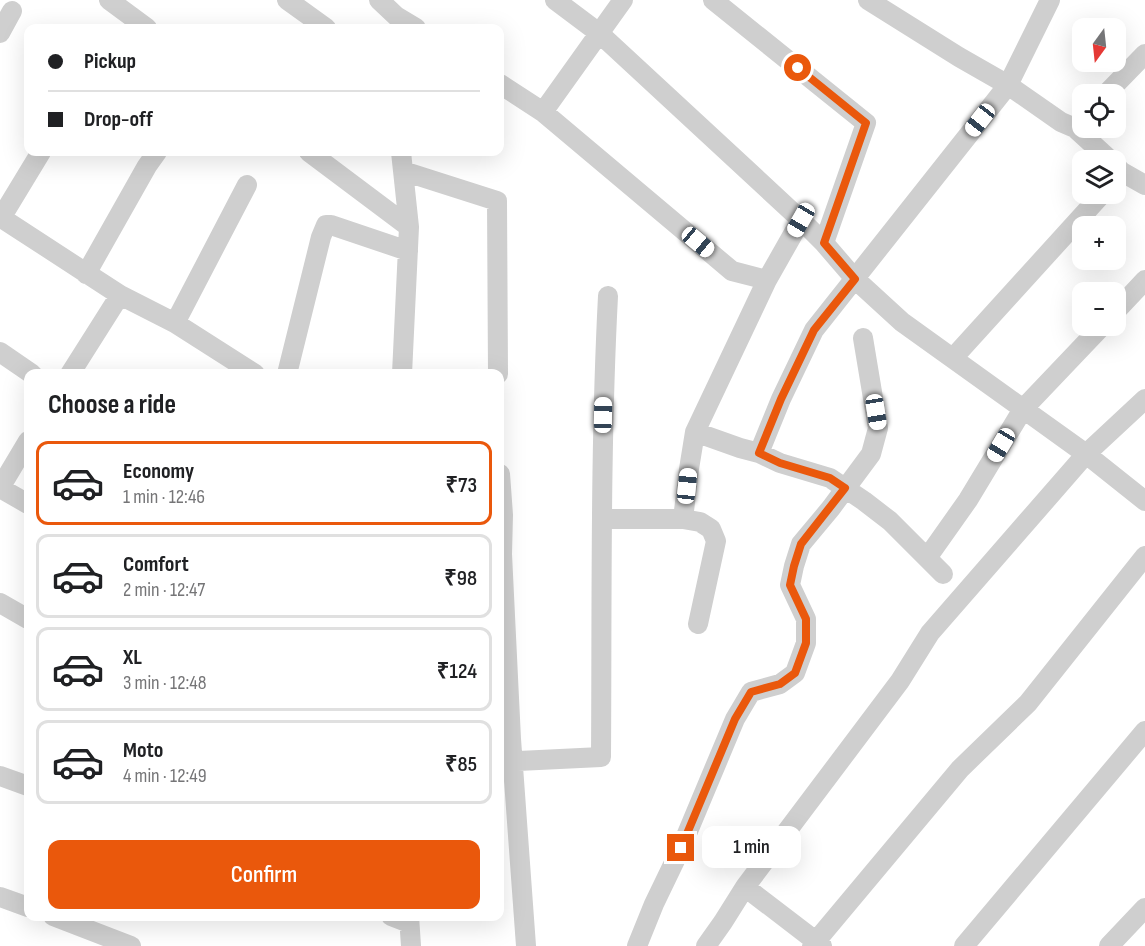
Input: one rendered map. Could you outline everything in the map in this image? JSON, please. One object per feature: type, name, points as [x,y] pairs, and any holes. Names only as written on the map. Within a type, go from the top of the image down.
[{"type":"street","points":[[109,0],[142,24]]},
{"type":"street","points":[[286,0],[320,24]]},
{"type":"street","points":[[379,0],[406,24]]},
{"type":"street","points":[[555,0],[599,33],[801,220],[855,279],[902,322],[1086,454],[1145,501]]},
{"type":"street","points":[[543,112],[623,0]]},
{"type":"street","points":[[713,0],[866,123],[824,243]]},
{"type":"street","points":[[868,0],[1008,85],[1061,122],[1072,123]]},
{"type":"street","points":[[759,453],[781,399],[814,330],[1008,85],[1050,0]]},
{"type":"street","points":[[0,33],[12,11]]},
{"type":"street","points":[[1116,84],[1145,54]]},
{"type":"street","points":[[504,87],[543,112],[732,271],[767,280]]},
{"type":"street","points":[[1091,138],[1100,150]]},
{"type":"street","points":[[38,156],[1,218],[120,295],[175,323],[247,369]]},
{"type":"street","points":[[86,274],[154,156]]},
{"type":"street","points":[[314,156],[409,227]]},
{"type":"street","points":[[402,369],[409,227],[402,161],[497,201],[498,369]]},
{"type":"street","points":[[1126,175],[1145,185]]},
{"type":"street","points":[[175,323],[247,185]]},
{"type":"street","points":[[953,358],[1093,204]]},
{"type":"street","points":[[683,519],[688,469],[695,432],[767,280],[801,220]]},
{"type":"street","points":[[288,369],[326,225],[408,250]]},
{"type":"street","points":[[1126,300],[1145,280]]},
{"type":"street","points":[[73,369],[120,295]]},
{"type":"street","points":[[506,761],[602,757],[602,519],[604,373],[608,296]]},
{"type":"street","points":[[927,558],[968,500],[1023,408],[1092,336]]},
{"type":"street","points":[[637,946],[735,719],[751,692],[780,684],[795,673],[806,643],[806,619],[790,585],[801,544],[871,454],[879,428],[863,338]]},
{"type":"street","points":[[0,352],[25,369]]},
{"type":"street","points":[[706,946],[745,887],[900,681],[930,633],[1086,454],[1145,399]]},
{"type":"street","points":[[695,432],[759,453],[780,463],[830,478],[890,521],[943,574]]},
{"type":"street","points":[[24,448],[0,488],[24,502]]},
{"type":"street","points":[[602,519],[683,519],[700,522],[711,529],[716,541],[698,624]]},
{"type":"street","points":[[745,887],[817,944],[960,769],[1028,703],[1145,556]]},
{"type":"street","points":[[0,603],[24,617]]},
{"type":"street","points":[[504,658],[506,761],[526,946]]},
{"type":"street","points":[[963,946],[1145,731]]},
{"type":"street","points":[[0,776],[24,785]]},
{"type":"street","points":[[0,897],[24,906]]},
{"type":"street","points":[[1109,946],[1145,908]]},
{"type":"street","points":[[66,921],[131,946]]},
{"type":"street","points":[[404,921],[411,946]]},
{"type":"route","points":[[681,848],[735,719],[751,692],[780,684],[795,673],[806,643],[806,619],[790,585],[794,566],[801,544],[845,488],[830,478],[780,463],[759,453],[781,399],[814,330],[855,279],[824,243],[866,123],[798,68]]}]
